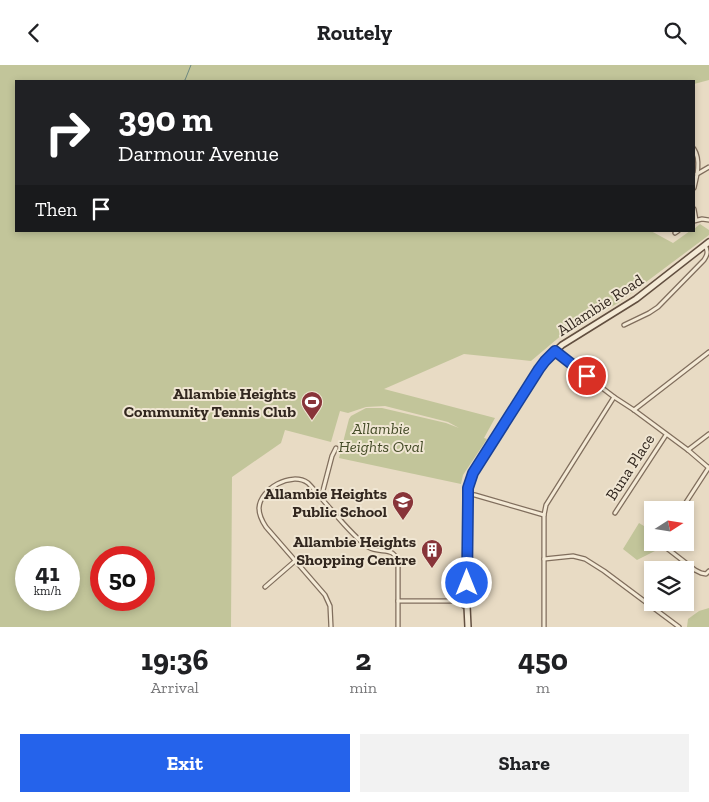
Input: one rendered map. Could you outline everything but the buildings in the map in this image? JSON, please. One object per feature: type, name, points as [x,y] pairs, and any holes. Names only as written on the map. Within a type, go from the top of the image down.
[{"type":"main road","name":"Allambie Road","points":[[468,627],[465,601],[468,495],[470,482],[479,463],[539,369],[555,351],[640,295],[707,244]]},
{"type":"street","points":[[695,150],[697,153],[698,174],[695,184]]},
{"type":"street","points":[[698,174],[709,167]]},
{"type":"street","points":[[695,221],[709,220]]},
{"type":"street","points":[[624,325],[658,307],[704,260],[707,256],[707,244]]},
{"type":"street","points":[[555,351],[709,467],[687,501]]},
{"type":"street","points":[[634,410],[709,352]]},
{"type":"street","points":[[544,627],[544,515],[546,505],[614,397]]},
{"type":"street","points":[[688,450],[709,434]]},
{"type":"street","name":"Buna Place","points":[[615,513],[666,435]]},
{"type":"street","points":[[321,498],[332,456],[336,448]]},
{"type":"street","points":[[331,627],[330,605],[324,595],[266,527],[261,518],[259,508],[265,493],[279,482],[296,479],[308,483],[364,544],[376,551],[383,550],[392,553],[397,558],[398,627]]},
{"type":"street","points":[[468,495],[475,495],[544,515]]},
{"type":"street","points":[[671,551],[700,573],[706,574],[709,571]]},
{"type":"street","points":[[544,559],[573,556],[585,559],[679,627]]},
{"type":"street","points":[[265,587],[295,561]]},
{"type":"street","points":[[398,601],[465,601]]},
{"type":"green space","name":"Allambie Heights Oval","points":[[0,65],[709,65],[709,80],[695,84],[695,80],[15,80],[15,232],[653,232],[673,243],[689,232],[695,232],[695,228],[700,224],[709,230],[709,235],[618,303],[563,334],[531,361],[464,354],[384,389],[495,418],[484,438],[487,439],[463,475],[461,484],[339,458],[349,419],[366,408],[382,408],[446,423],[459,428],[448,422],[385,406],[366,407],[348,413],[340,411],[331,442],[285,430],[281,443],[232,477],[231,627],[0,627]]},
{"type":"green space","points":[[639,523],[644,526],[644,551],[655,551],[637,560],[623,549]]},
{"type":"green space","points":[[709,608],[709,627],[687,627],[688,619],[699,611]]},
{"type":"waterway","points":[[185,80],[191,65]]},
{"type":"place","name":"Allambie Heights Community Tennis Club","points":[[312,421]]},
{"type":"place","name":"Allambie Heights Public School","points":[[403,521]]},
{"type":"place","name":"Allambie Heights Shopping Centre","points":[[432,569]]},
{"type":"route","points":[[467,583],[468,488],[473,473],[539,369],[555,351],[587,376]]}]
